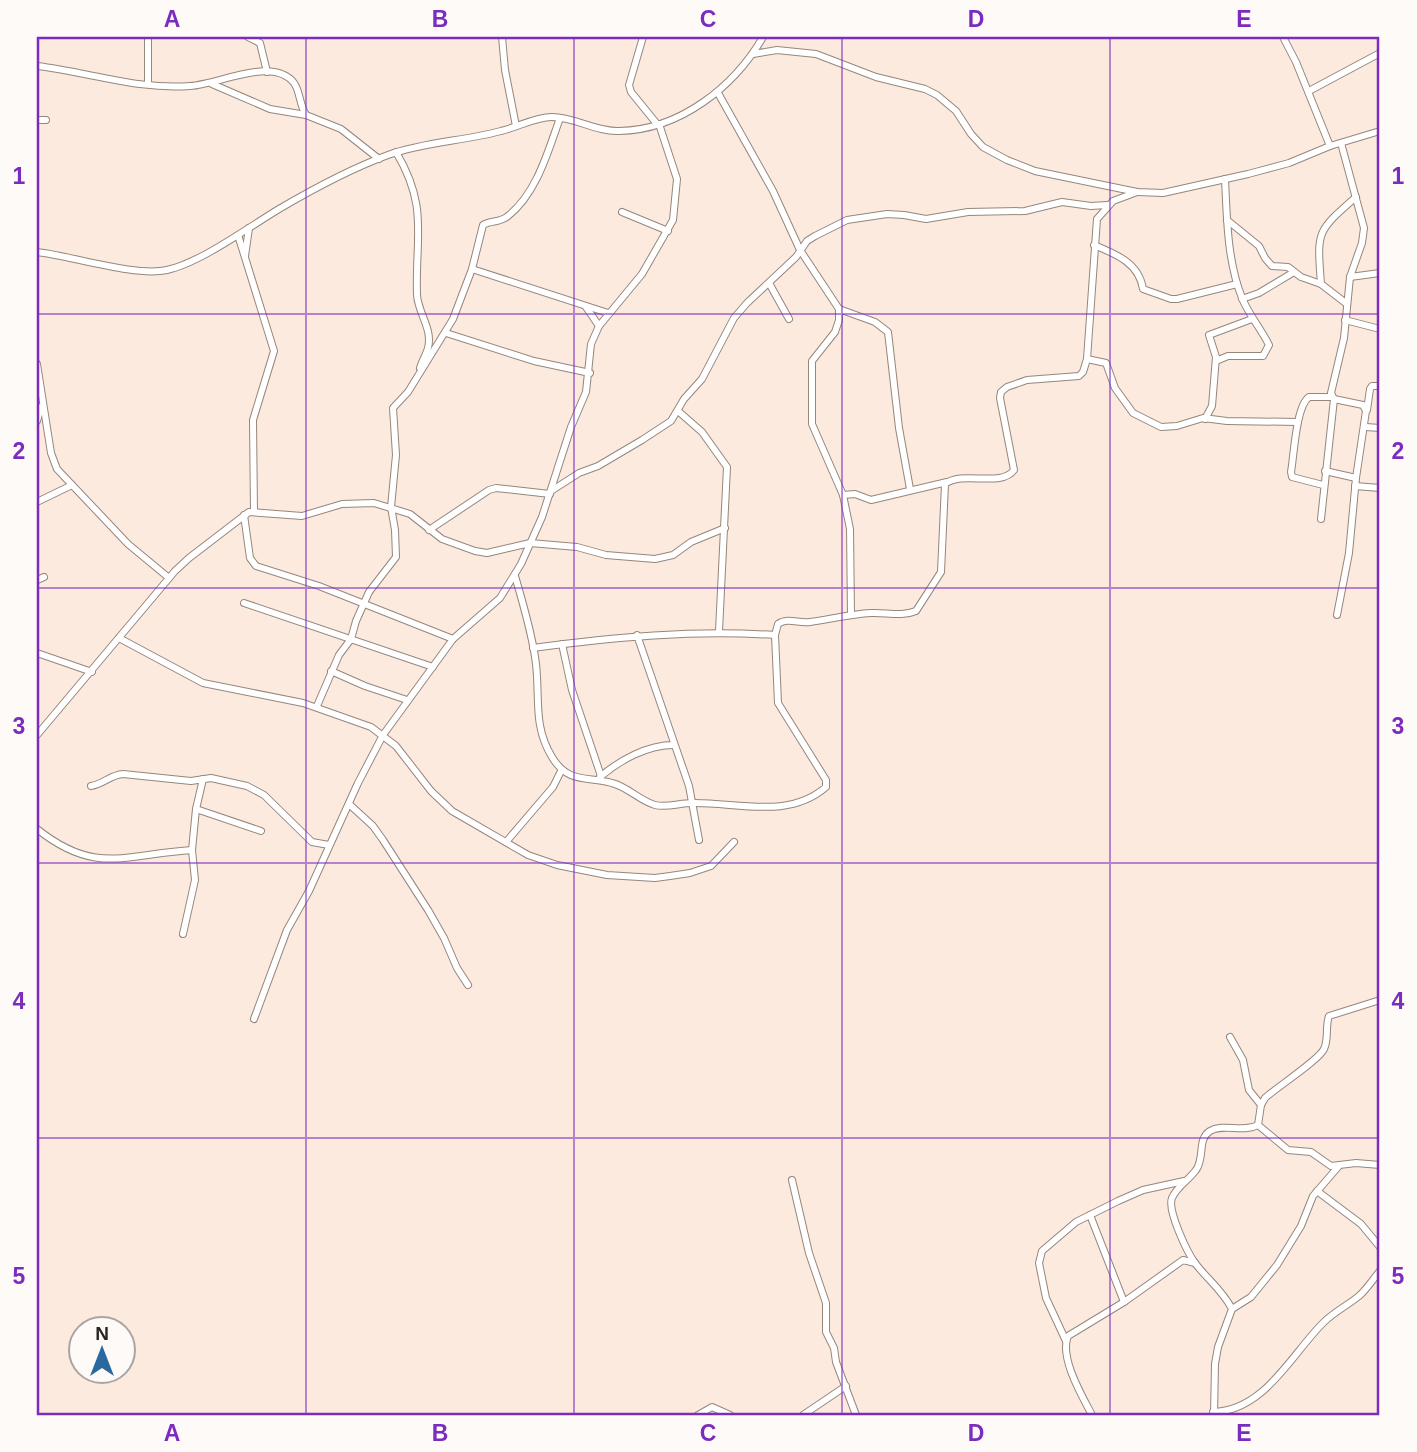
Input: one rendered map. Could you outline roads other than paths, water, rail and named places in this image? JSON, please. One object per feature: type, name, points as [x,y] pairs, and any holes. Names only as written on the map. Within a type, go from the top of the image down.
[{"type":"street","points":[[148,37],[148,84]]},
{"type":"street","points":[[248,37],[260,43],[267,72]]},
{"type":"street","points":[[502,37],[505,70],[516,126]]},
{"type":"street","points":[[254,1019],[287,930],[309,891],[383,734],[453,639],[500,598],[515,576],[551,493],[571,427],[586,392],[591,344],[599,326],[642,274],[668,231],[676,209],[677,180],[658,124],[631,92],[629,85],[643,37]]},
{"type":"street","points":[[37,252],[120,267],[166,270],[189,262],[301,197],[396,152],[500,131],[546,117],[560,118],[600,130],[618,131],[658,124],[718,93],[753,54],[764,37]]},
{"type":"street","points":[[1283,37],[1309,91],[1330,146]]},
{"type":"street","points":[[753,54],[777,50],[816,54],[876,77],[925,89],[937,94],[956,111],[983,147],[1007,160],[1035,171],[1137,192],[1163,193],[1289,163],[1341,142],[1380,131]]},
{"type":"street","points":[[1309,91],[1380,53]]},
{"type":"street","points":[[37,66],[116,81],[169,87],[210,84],[235,76],[267,72],[282,74],[297,85],[306,115]]},
{"type":"street","points":[[210,84],[270,109],[306,115],[341,129],[379,159]]},
{"type":"street","points":[[718,93],[776,198],[800,250],[839,309],[835,332],[812,361],[812,424],[843,495],[850,529],[851,615]]},
{"type":"street","points":[[317,706],[339,655],[351,639],[375,582],[396,557],[391,507],[396,455],[393,408],[408,392],[446,333],[472,269],[483,225],[501,221],[519,205],[538,175],[560,118]]},
{"type":"street","points":[[37,120],[46,120]]},
{"type":"street","points":[[1321,519],[1333,398],[1331,387],[1339,366],[1350,277],[1363,232],[1341,142]]},
{"type":"street","points":[[396,152],[412,183],[419,209],[417,298],[426,322],[428,346],[419,373]]},
{"type":"street","points":[[1216,361],[1224,357],[1263,356],[1269,343],[1252,319],[1237,284],[1228,241],[1225,179]]},
{"type":"street","points":[[843,495],[856,494],[871,500],[953,479],[1010,476],[1015,467],[1001,393],[1007,387],[1027,380],[1079,376],[1083,372],[1087,359],[1097,219],[1107,205],[1137,192]]},
{"type":"street","points":[[1321,284],[1318,244],[1320,237],[1332,218],[1356,197]]},
{"type":"street","points":[[429,530],[489,490],[496,488],[551,493],[579,473],[598,466],[671,421],[708,368],[726,330],[747,303],[796,257],[807,241],[853,219],[897,214],[926,219],[959,213],[1030,210],[1062,202],[1107,205]]},
{"type":"street","points":[[622,212],[668,231]]},
{"type":"street","points":[[1227,220],[1259,246],[1272,266],[1288,267],[1305,279],[1321,284],[1347,304]]},
{"type":"street","points":[[245,258],[249,228]]},
{"type":"street","points":[[238,235],[274,351],[253,421],[254,512]]},
{"type":"street","points":[[1094,245],[1126,260],[1142,279],[1143,289],[1171,299],[1237,284]]},
{"type":"street","points":[[472,269],[608,313]]},
{"type":"street","points":[[1242,299],[1294,272]]},
{"type":"street","points":[[1350,277],[1380,273]]},
{"type":"street","points":[[769,283],[789,319]]},
{"type":"street","points":[[586,307],[599,326]]},
{"type":"street","points":[[839,309],[875,322],[888,332],[899,428],[910,489]]},
{"type":"street","points":[[1205,419],[1212,406],[1216,361],[1209,335],[1252,319]]},
{"type":"street","points":[[1345,320],[1380,329]]},
{"type":"street","points":[[446,333],[534,361],[590,373]]},
{"type":"street","points":[[1087,359],[1106,363],[1119,396],[1138,417],[1164,427],[1205,419],[1298,422]]},
{"type":"street","points":[[37,365],[53,462],[128,544],[169,578]]},
{"type":"street","points":[[1337,614],[1350,546],[1356,478],[1370,389],[1380,386]]},
{"type":"street","points":[[1323,485],[1291,475],[1298,422],[1306,398],[1333,398],[1357,403],[1363,405],[1366,411]]},
{"type":"street","points":[[37,421],[42,405]]},
{"type":"street","points":[[678,411],[702,432],[727,467],[719,631]]},
{"type":"street","points":[[1366,427],[1380,428]]},
{"type":"street","points":[[1325,471],[1356,478]]},
{"type":"street","points":[[515,576],[537,666],[540,733],[561,771],[573,777],[598,778],[613,783],[656,806],[694,803],[746,808],[781,806],[814,796],[826,787],[825,776],[798,739],[778,703],[775,635],[778,624],[782,621],[807,622],[874,612],[912,613],[941,572],[944,487],[947,482]]},
{"type":"street","points":[[37,502],[72,485]]},
{"type":"street","points":[[1355,486],[1380,488]]},
{"type":"street","points":[[37,735],[169,578],[189,558],[244,515],[254,512],[292,517],[353,502],[374,503],[410,514],[442,539],[475,551],[487,553],[530,543],[577,547],[606,555],[660,559],[673,555],[691,542],[725,527]]},
{"type":"street","points":[[244,515],[250,558],[256,566],[319,586],[453,639]]},
{"type":"street","points":[[244,603],[433,667]]},
{"type":"street","points":[[533,648],[637,635],[719,631],[775,635]]},
{"type":"street","points":[[637,635],[694,803],[699,840]]},
{"type":"street","points":[[119,638],[203,683],[317,706],[371,727],[383,734],[405,755],[441,802],[528,855],[574,870],[655,878],[690,873],[711,866],[734,842]]},
{"type":"street","points":[[562,644],[572,690],[598,778]]},
{"type":"street","points":[[37,653],[92,672]]},
{"type":"street","points":[[331,671],[407,700]]},
{"type":"street","points":[[598,778],[610,768],[652,747],[674,745]]},
{"type":"street","points":[[506,842],[552,787],[561,771]]},
{"type":"street","points":[[91,786],[102,784],[113,775],[123,774],[183,780],[211,778],[256,790],[306,838],[317,844],[329,845]]},
{"type":"street","points":[[183,934],[195,880],[192,850],[196,809],[203,779]]},
{"type":"street","points":[[349,804],[373,826],[383,840],[428,910],[468,985]]},
{"type":"street","points":[[196,809],[261,831]]},
{"type":"street","points":[[37,829],[64,848],[104,860],[192,850]]},
{"type":"street","points":[[1258,1125],[1261,1105],[1265,1098],[1318,1057],[1324,1049],[1329,1016],[1380,1000]]},
{"type":"street","points":[[1230,1037],[1243,1060],[1249,1090],[1261,1105]]},
{"type":"street","points":[[1258,1125],[1288,1150],[1311,1152],[1335,1166],[1380,1164]]},
{"type":"street","points":[[1232,1309],[1226,1297],[1195,1262],[1172,1217],[1170,1207],[1173,1195],[1200,1163],[1203,1140],[1210,1130],[1244,1129],[1258,1125]]},
{"type":"street","points":[[1335,1166],[1332,1175],[1317,1191],[1297,1235],[1277,1265],[1251,1297],[1232,1309],[1217,1347],[1214,1364],[1214,1414],[1242,1405],[1275,1380],[1327,1318],[1366,1289],[1380,1271]]},
{"type":"street","points":[[792,1180],[809,1252],[826,1303],[826,1332],[856,1415]]},
{"type":"street","points":[[1091,1415],[1071,1370],[1066,1341],[1046,1298],[1039,1263],[1042,1251],[1076,1222],[1143,1190],[1185,1181]]},
{"type":"street","points":[[1317,1191],[1361,1224],[1380,1247]]},
{"type":"street","points":[[1090,1216],[1124,1302]]},
{"type":"street","points":[[1066,1341],[1073,1331],[1124,1302],[1183,1260],[1188,1246]]},
{"type":"street","points":[[1183,1260],[1195,1262]]},
{"type":"street","points":[[803,1415],[846,1386]]},
{"type":"street","points":[[698,1415],[712,1406],[730,1415]]}]
